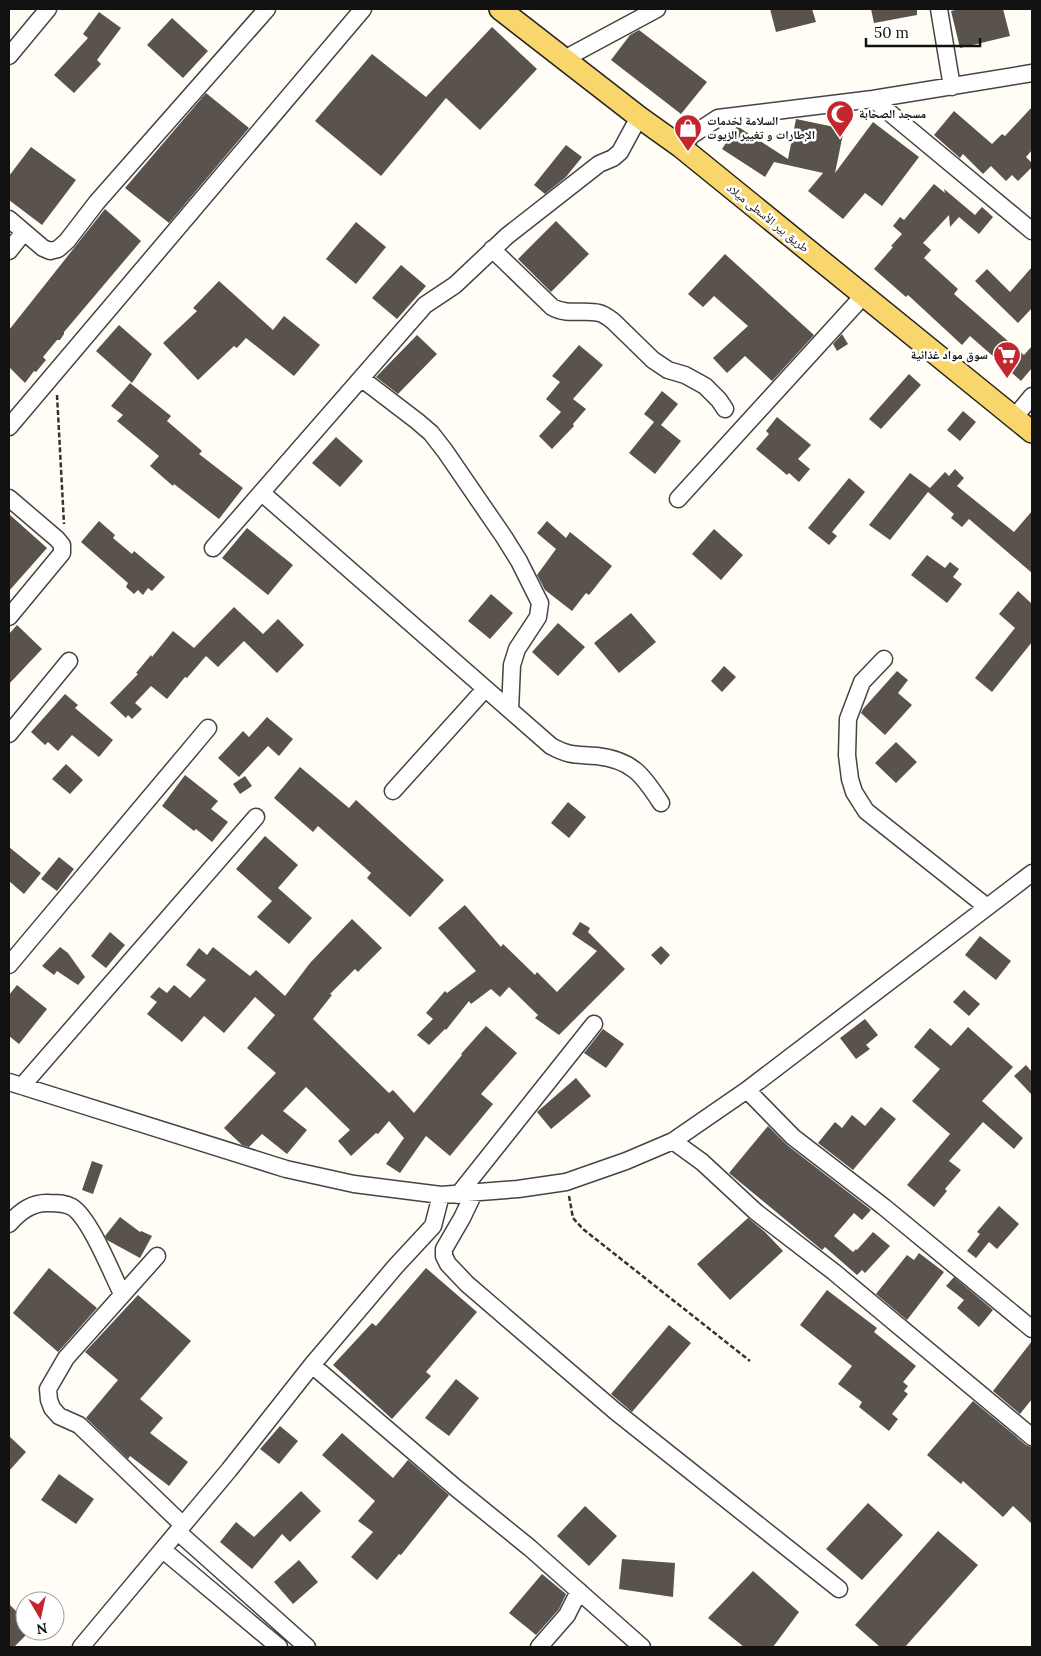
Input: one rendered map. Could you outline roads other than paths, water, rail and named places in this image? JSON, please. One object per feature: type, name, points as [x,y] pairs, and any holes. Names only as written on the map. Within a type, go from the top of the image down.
[{"type":"main road","name":"طريق بير الأسطى ميلاد","points":[[500,9],[639,118],[681,147],[1032,432]]},
{"type":"street","points":[[9,56],[48,9]]},
{"type":"street","points":[[9,219],[43,248],[50,251],[58,249],[68,241],[98,202],[267,9]]},
{"type":"street","points":[[9,427],[363,9]]},
{"type":"street","points":[[564,59],[657,9]]},
{"type":"street","points":[[939,9],[952,87]]},
{"type":"street","points":[[681,147],[692,135],[718,118],[873,99],[1032,73]]},
{"type":"street","points":[[873,99],[1032,231]]},
{"type":"street","points":[[213,548],[425,305],[454,285],[492,250],[599,164],[613,158],[620,152],[639,118]]},
{"type":"street","points":[[9,251],[24,232]]},
{"type":"street","points":[[492,250],[552,307],[569,313],[598,313],[604,315],[617,324],[660,366],[690,377],[705,386],[725,409]]},
{"type":"street","points":[[678,499],[864,295]]},
{"type":"street","points":[[362,379],[417,420],[445,451],[504,537],[519,561],[540,603],[538,618],[517,648],[512,665],[510,710]]},
{"type":"street","points":[[1014,418],[1032,396]]},
{"type":"street","points":[[262,493],[551,746],[565,754],[598,756],[627,764],[638,771],[661,803]]},
{"type":"street","points":[[9,498],[57,538],[62,545],[62,554],[9,617]]},
{"type":"street","points":[[884,659],[862,682],[848,719],[847,755],[850,779],[854,792],[866,811],[987,908]]},
{"type":"street","points":[[9,734],[69,661]]},
{"type":"street","points":[[393,792],[485,689]]},
{"type":"street","points":[[9,964],[208,728]]},
{"type":"street","points":[[256,817],[16,1084],[286,1169],[354,1184],[441,1195],[466,1194],[566,1182],[626,1161],[673,1141],[747,1090],[1032,873]]},
{"type":"street","points":[[594,1024],[466,1194],[444,1249],[444,1256],[448,1264],[466,1284],[615,1411],[839,1589]]},
{"type":"street","points":[[747,1090],[793,1137],[884,1207],[1032,1329]]},
{"type":"street","points":[[673,1141],[702,1162],[756,1212],[834,1272],[1032,1437]]},
{"type":"street","points":[[82,1647],[181,1529],[312,1365],[395,1267],[433,1226],[441,1195]]},
{"type":"street","points":[[9,1224],[21,1212],[42,1202],[72,1207],[84,1218],[122,1294]]},
{"type":"street","points":[[157,1256],[66,1358],[48,1389],[52,1408],[59,1416],[79,1425],[181,1529],[307,1647]]},
{"type":"street","points":[[312,1365],[456,1488],[530,1548],[642,1647]]},
{"type":"street","points":[[163,1550],[279,1647]]},
{"type":"street","points":[[539,1647],[566,1615],[579,1591]]},
{"type":"place","name":"مسجد الصحابة","points":[[840,138]]},
{"type":"place","name":"السلامة لخدمات الإطارات و تغيير الزيوت","points":[[688,152]]},
{"type":"place","name":"سوق مواد غذائية","points":[[1007,379]]}]
